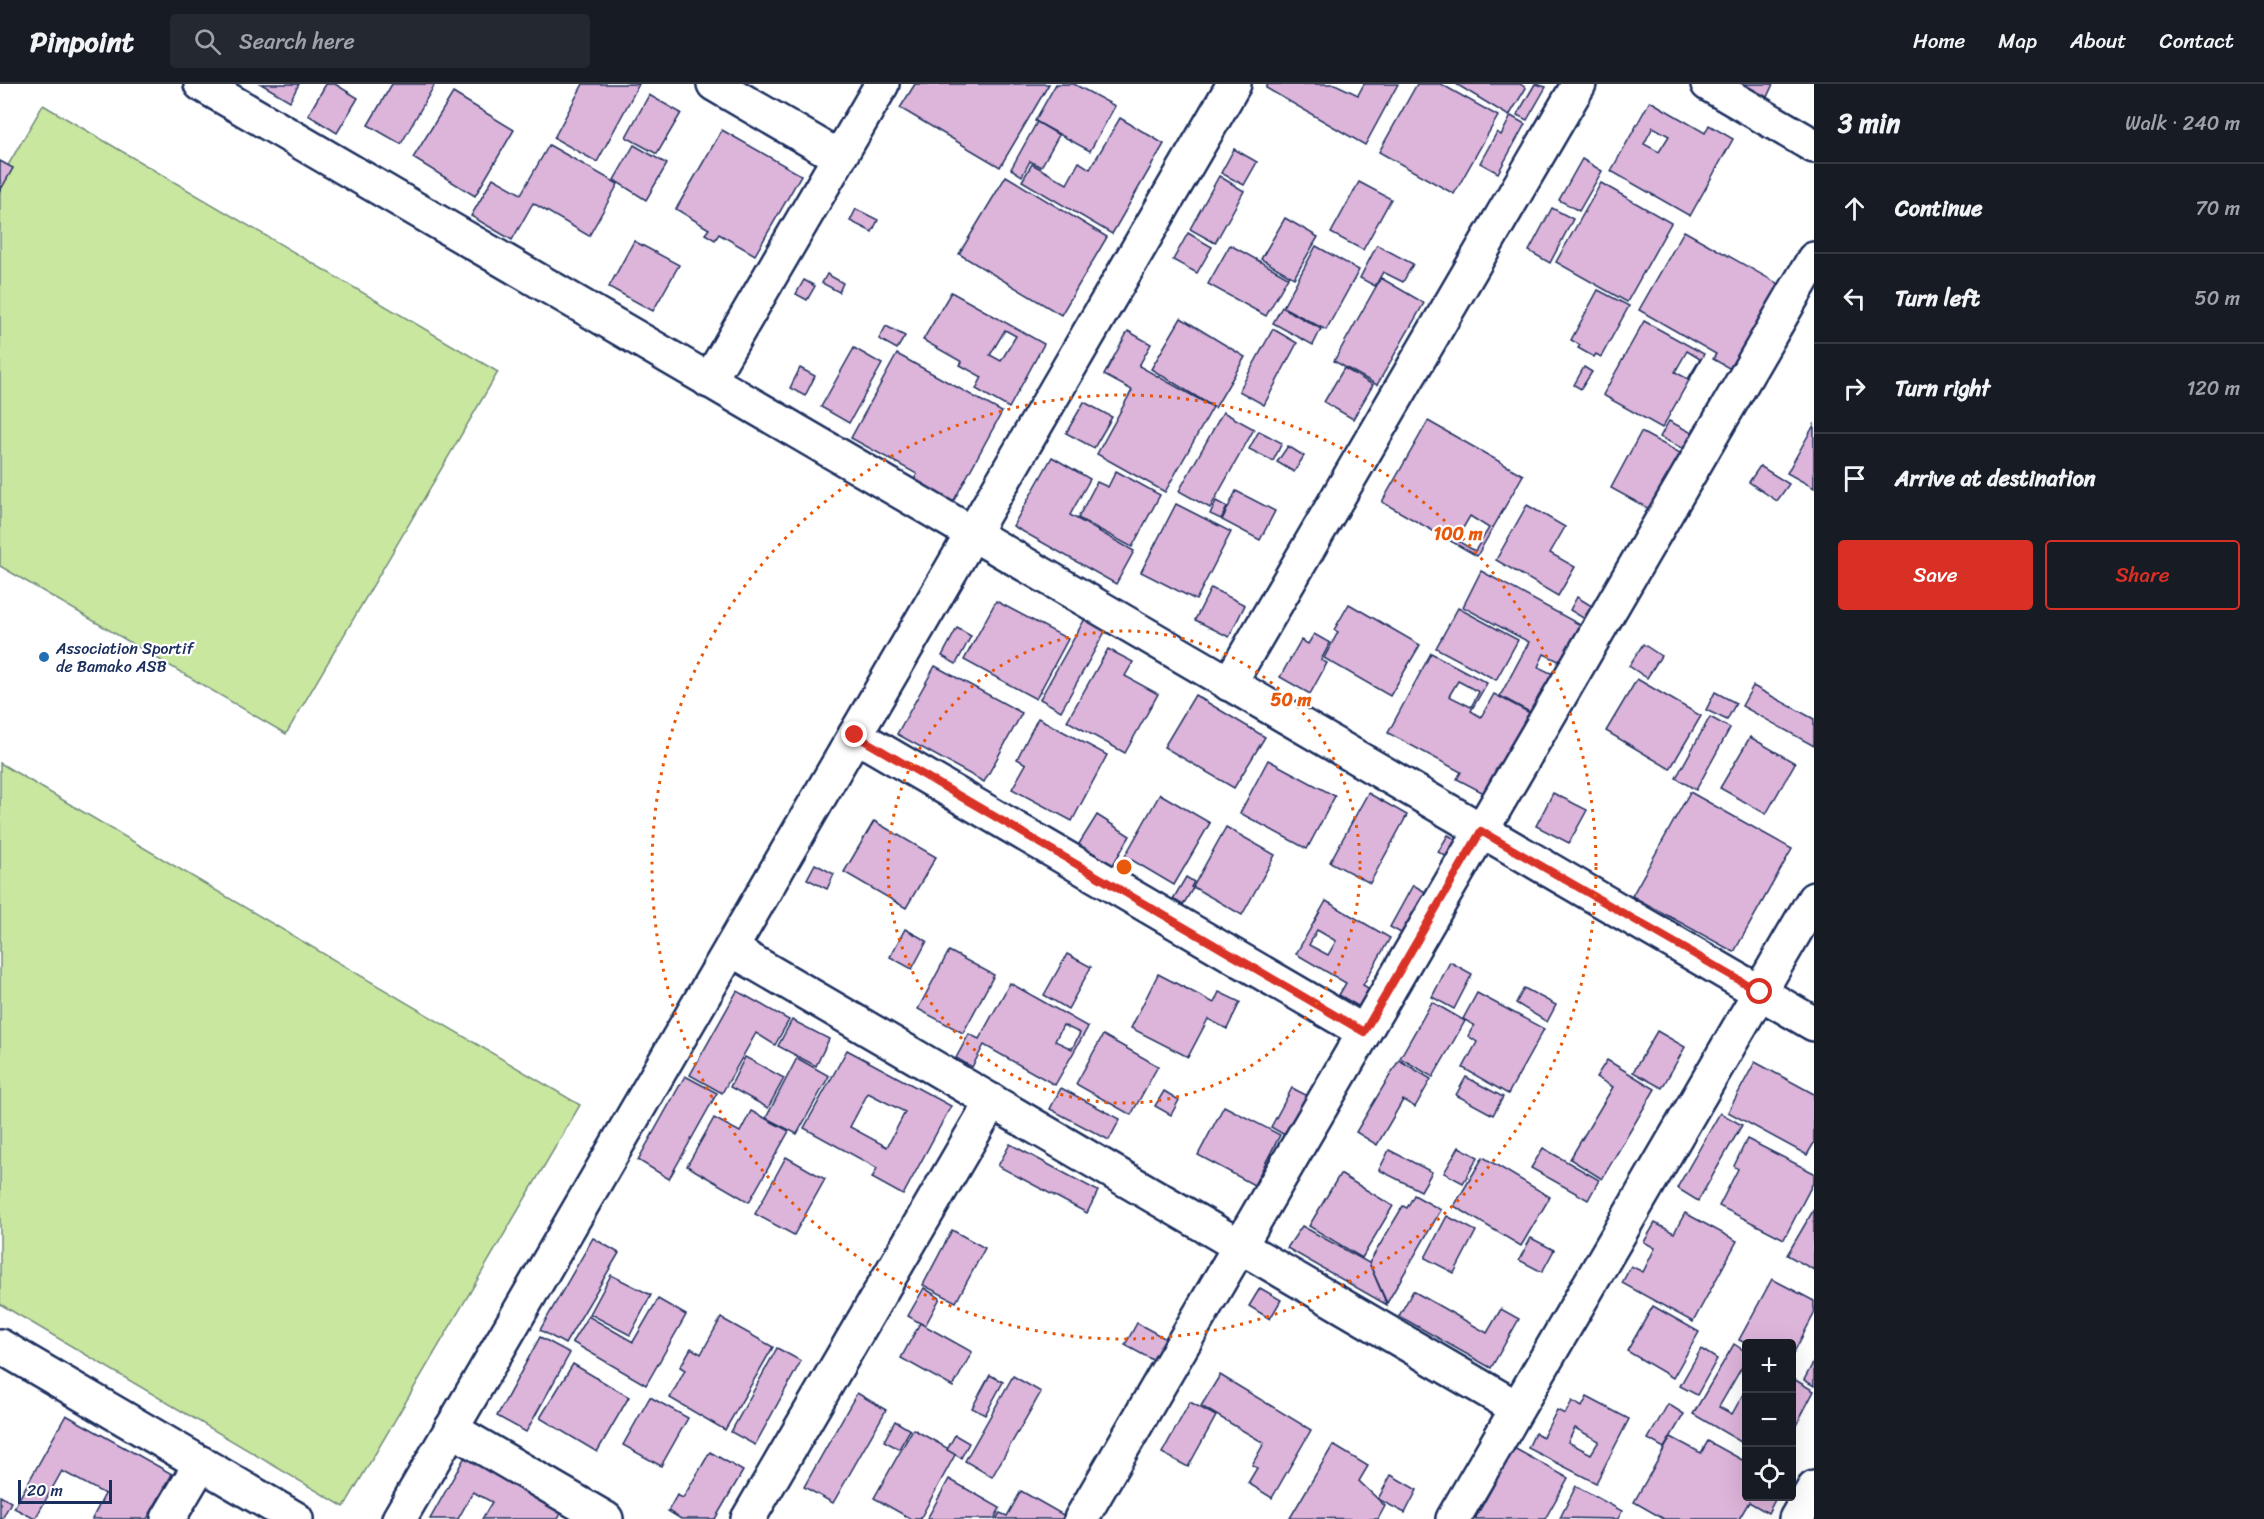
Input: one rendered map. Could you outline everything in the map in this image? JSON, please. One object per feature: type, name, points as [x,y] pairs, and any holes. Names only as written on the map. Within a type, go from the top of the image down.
[{"type":"street","points":[[201,84],[1814,1024]]},
{"type":"street","points":[[714,84],[840,157]]},
{"type":"street","points":[[709,381],[882,84]]},
{"type":"street","points":[[399,1519],[1234,84]]},
{"type":"street","points":[[1229,684],[1579,84]]},
{"type":"street","points":[[1708,84],[1814,146]]},
{"type":"street","points":[[1081,1519],[1814,259]]},
{"type":"street","points":[[855,735],[1364,1032]]},
{"type":"street","points":[[1453,1519],[1814,899]]},
{"type":"street","points":[[731,949],[1517,1408]]},
{"type":"street","points":[[748,1519],[992,1101]]},
{"type":"street","points":[[0,1346],[296,1519]]},
{"type":"street","points":[[451,1429],[606,1519]]},
{"type":"street","points":[[168,1519],[201,1463]]},
{"type":"street","points":[[1796,1519],[1814,1488]]},
{"type":"green space","points":[[43,105],[498,372],[286,734],[0,566],[0,179]]},
{"type":"green space","points":[[0,763],[580,1105],[344,1507],[0,1304]]},
{"type":"building","points":[[261,84],[299,84],[290,101]]},
{"type":"building","points":[[326,84],[335,84],[358,98],[337,133],[308,115]]},
{"type":"building","points":[[392,84],[435,84],[401,144],[368,125]]},
{"type":"building","points":[[583,84],[639,84],[597,162],[554,138]]},
{"type":"building","points":[[915,84],[1049,84],[1000,167],[900,108]]},
{"type":"building","points":[[1056,84],[1074,84],[1115,106],[1090,151],[1035,121]]},
{"type":"building","points":[[1268,84],[1335,84],[1358,95],[1364,84],[1398,84],[1365,145],[1266,88]]},
{"type":"building","points":[[1417,84],[1441,84],[1498,116],[1454,194],[1379,152]]},
{"type":"building","points":[[1456,84],[1520,84],[1526,88],[1509,116]]},
{"type":"building","points":[[1535,84],[1546,87],[1527,120],[1517,115]]},
{"type":"building","points":[[1742,84],[1773,84],[1767,97]]},
{"type":"building","points":[[453,93],[514,130],[475,196],[413,158]]},
{"type":"building","points":[[649,95],[681,113],[657,154],[626,137]]},
{"type":"building","points":[[1650,101],[1705,133],[1709,125],[1733,139],[1690,216],[1611,171]],"holes":[[[1653,127],[1669,136],[1659,152],[1644,144]]]},
{"type":"building","points":[[1511,116],[1525,124],[1498,173],[1480,163],[1497,132],[1501,135]]},
{"type":"building","points":[[1120,118],[1164,144],[1112,234],[1022,181],[1032,164],[1067,184],[1079,162],[1090,169]]},
{"type":"building","points":[[1037,122],[1059,135],[1041,167],[1030,161],[1022,176],[1011,169]]},
{"type":"building","points":[[722,130],[801,175],[755,255],[719,234],[715,240],[705,234],[709,229],[676,209]]},
{"type":"building","points":[[549,145],[618,184],[589,236],[533,203],[512,240],[471,216],[493,178],[521,194]]},
{"type":"building","points":[[634,145],[667,164],[646,200],[614,180]]},
{"type":"building","points":[[1234,149],[1257,162],[1244,185],[1221,173]]},
{"type":"building","points":[[1582,159],[1602,171],[1579,211],[1559,200]]},
{"type":"building","points":[[0,161],[13,168],[0,191]]},
{"type":"building","points":[[1006,176],[1107,237],[1061,315],[959,254]]},
{"type":"building","points":[[1219,176],[1244,191],[1215,243],[1190,229]]},
{"type":"building","points":[[1359,182],[1391,199],[1363,250],[1331,233]]},
{"type":"building","points":[[1601,183],[1671,223],[1627,302],[1556,262]]},
{"type":"building","points":[[1552,208],[1573,219],[1550,263],[1529,251]]},
{"type":"building","points":[[856,209],[878,220],[872,232],[850,221]]},
{"type":"building","points":[[1285,218],[1318,237],[1294,278],[1261,259]]},
{"type":"building","points":[[1684,231],[1791,291],[1743,376],[1713,359],[1716,354],[1639,310]]},
{"type":"building","points":[[1188,233],[1212,247],[1197,273],[1173,260]]},
{"type":"building","points":[[634,241],[679,265],[653,311],[609,287]]},
{"type":"building","points":[[1230,245],[1288,277],[1266,316],[1208,284]]},
{"type":"building","points":[[1377,245],[1413,264],[1403,282],[1383,272],[1375,286],[1360,278]]},
{"type":"building","points":[[1316,246],[1359,270],[1326,330],[1283,307]]},
{"type":"building","points":[[827,274],[843,283],[839,292],[822,283]]},
{"type":"building","points":[[1381,278],[1424,303],[1377,385],[1334,361]]},
{"type":"building","points":[[804,280],[815,286],[807,300],[796,294]]},
{"type":"building","points":[[1598,290],[1629,306],[1601,357],[1596,354],[1594,357],[1578,348],[1580,345],[1571,340]]},
{"type":"building","points":[[951,292],[1044,344],[1009,408],[976,389],[982,377],[960,365],[962,362],[923,340]],"holes":[[[1005,330],[1016,336],[1001,361],[990,355]]]},
{"type":"building","points":[[1282,307],[1321,329],[1313,345],[1273,323]]},
{"type":"building","points":[[1181,318],[1245,357],[1215,408],[1151,369]]},
{"type":"building","points":[[1644,321],[1704,354],[1662,428],[1603,395]],"holes":[[[1687,351],[1700,359],[1688,379],[1675,372]]]},
{"type":"building","points":[[886,326],[905,336],[897,349],[879,339]]},
{"type":"building","points":[[1273,329],[1297,343],[1264,405],[1239,391]]},
{"type":"building","points":[[1128,331],[1151,344],[1139,366],[1213,407],[1165,492],[1097,454],[1132,390],[1104,375]]},
{"type":"building","points":[[854,348],[882,364],[849,423],[821,407]]},
{"type":"building","points":[[897,354],[1002,412],[953,502],[914,480],[917,474],[851,438]]},
{"type":"building","points":[[1584,367],[1592,372],[1581,389],[1574,385]]},
{"type":"building","points":[[800,368],[815,376],[805,396],[790,388]]},
{"type":"building","points":[[1344,368],[1373,385],[1353,419],[1324,402]]},
{"type":"building","points":[[1084,402],[1112,417],[1094,448],[1066,433]]},
{"type":"building","points":[[1223,412],[1254,429],[1210,508],[1179,491]]},
{"type":"building","points":[[1428,421],[1523,475],[1477,556],[1382,502]],"holes":[[[1470,516],[1489,528],[1475,551],[1456,540]]]},
{"type":"building","points":[[1669,421],[1700,437],[1691,453],[1660,437]]},
{"type":"building","points":[[1814,425],[1814,488],[1787,473]]},
{"type":"building","points":[[1259,431],[1282,443],[1273,461],[1249,449]]},
{"type":"building","points":[[1641,432],[1682,454],[1651,510],[1611,488]]},
{"type":"building","points":[[1288,446],[1304,456],[1294,472],[1277,462]]},
{"type":"building","points":[[1052,457],[1090,479],[1070,515],[1134,551],[1116,584],[1013,526]]},
{"type":"building","points":[[1760,466],[1789,484],[1777,501],[1749,482]]},
{"type":"building","points":[[1116,471],[1160,495],[1132,547],[1078,518],[1097,482],[1108,487]]},
{"type":"building","points":[[1236,491],[1275,511],[1260,540],[1222,520]]},
{"type":"building","points":[[1216,501],[1227,507],[1221,519],[1210,514]]},
{"type":"building","points":[[1176,504],[1231,532],[1196,600],[1141,572]]},
{"type":"building","points":[[1527,505],[1565,527],[1550,553],[1575,567],[1558,596],[1496,560]]},
{"type":"building","points":[[1481,571],[1586,628],[1539,717],[1500,696],[1529,642],[1463,607]],"holes":[[[1544,654],[1563,663],[1557,676],[1538,667]]]},
{"type":"building","points":[[1211,588],[1245,605],[1229,637],[1195,620]]},
{"type":"building","points":[[1577,597],[1595,608],[1588,621],[1570,610]]},
{"type":"building","points":[[996,601],[1068,639],[1036,699],[964,660]]},
{"type":"building","points":[[1349,604],[1420,645],[1390,696],[1324,658],[1338,632],[1334,630]]},
{"type":"building","points":[[1458,608],[1518,640],[1496,680],[1436,648]]},
{"type":"building","points":[[1086,617],[1107,628],[1061,711],[1040,699]]},
{"type":"building","points":[[957,628],[971,636],[956,664],[942,656]]},
{"type":"building","points":[[1314,634],[1330,643],[1321,660],[1327,663],[1310,694],[1280,677],[1301,640],[1308,644]]},
{"type":"building","points":[[1643,644],[1661,656],[1647,678],[1629,666]]},
{"type":"building","points":[[1108,649],[1133,662],[1125,676],[1158,694],[1125,753],[1067,721]]},
{"type":"building","points":[[1431,653],[1487,683],[1471,711],[1481,717],[1494,694],[1543,720],[1499,801],[1457,779],[1461,772],[1388,733]],"holes":[[[1458,681],[1479,692],[1471,707],[1449,696]]]},
{"type":"building","points":[[935,666],[1022,713],[984,782],[897,734]]},
{"type":"building","points":[[1637,679],[1701,716],[1670,769],[1606,731]]},
{"type":"building","points":[[1753,686],[1814,719],[1814,746],[1742,706]]},
{"type":"building","points":[[1715,692],[1736,703],[1727,720],[1706,710]]},
{"type":"building","points":[[1195,695],[1265,737],[1234,788],[1164,747]]},
{"type":"building","points":[[1710,717],[1730,728],[1696,790],[1676,778]]},
{"type":"building","points":[[1038,718],[1107,755],[1072,821],[1012,789],[1026,764],[1017,759]]},
{"type":"building","points":[[1750,737],[1795,763],[1766,814],[1720,788]]},
{"type":"building","points":[[1268,760],[1335,796],[1307,849],[1240,813]]},
{"type":"building","points":[[1690,792],[1792,849],[1734,952],[1632,896]]},
{"type":"building","points":[[1368,793],[1407,815],[1370,883],[1330,862]]},
{"type":"building","points":[[1553,793],[1587,810],[1569,843],[1536,826]]},
{"type":"building","points":[[1160,794],[1210,823],[1174,885],[1125,856]]},
{"type":"building","points":[[1097,815],[1130,836],[1111,868],[1077,847]]},
{"type":"building","points":[[874,821],[936,857],[906,908],[844,872]]},
{"type":"building","points":[[1226,827],[1275,855],[1242,915],[1193,887]]},
{"type":"building","points":[[1448,835],[1462,843],[1453,860],[1438,852]]},
{"type":"building","points":[[815,864],[834,874],[827,889],[807,879]]},
{"type":"building","points":[[1186,877],[1194,882],[1183,905],[1173,899]]},
{"type":"building","points":[[1413,885],[1431,895],[1408,937],[1390,927]]},
{"type":"building","points":[[1326,901],[1390,938],[1363,985],[1375,992],[1365,1010],[1339,995],[1346,983],[1296,954]],"holes":[[[1317,930],[1336,941],[1328,955],[1309,945]]]},
{"type":"building","points":[[905,929],[927,941],[912,969],[890,957]]},
{"type":"building","points":[[949,951],[994,975],[963,1033],[918,1009]]},
{"type":"building","points":[[1067,954],[1091,967],[1068,1009],[1044,995]]},
{"type":"building","points":[[1450,962],[1472,974],[1454,1009],[1432,997]]},
{"type":"building","points":[[1158,974],[1214,1003],[1219,992],[1240,1002],[1227,1029],[1208,1019],[1188,1057],[1131,1028]]},
{"type":"building","points":[[1010,983],[1088,1027],[1055,1085],[984,1045],[972,1067],[956,1058],[969,1034],[979,1039]],"holes":[[[1063,1025],[1080,1033],[1072,1049],[1055,1041]]]},
{"type":"building","points":[[1524,988],[1556,1005],[1547,1022],[1516,1003]]},
{"type":"building","points":[[737,991],[789,1020],[775,1045],[756,1033],[722,1093],[690,1075]]},
{"type":"building","points":[[1477,993],[1544,1029],[1508,1094],[1463,1068],[1477,1042],[1468,1036],[1474,1025],[1463,1019]]},
{"type":"building","points":[[1432,1002],[1465,1021],[1433,1077],[1400,1058]]},
{"type":"building","points":[[792,1020],[829,1039],[816,1066],[778,1046]]},
{"type":"building","points":[[1657,1031],[1685,1047],[1662,1088],[1633,1072]]},
{"type":"building","points":[[1103,1035],[1158,1066],[1131,1115],[1076,1084]]},
{"type":"building","points":[[847,1050],[951,1106],[903,1195],[872,1178],[877,1168],[804,1128]],"holes":[[[868,1093],[905,1112],[887,1147],[850,1127]]]},
{"type":"building","points":[[745,1057],[784,1078],[768,1108],[730,1087]]},
{"type":"building","points":[[797,1058],[829,1076],[797,1134],[766,1118]]},
{"type":"building","points":[[1399,1060],[1431,1079],[1415,1107],[1403,1100],[1377,1145],[1356,1132]]},
{"type":"building","points":[[1607,1060],[1655,1089],[1602,1179],[1570,1159],[1613,1087],[1596,1077]]},
{"type":"building","points":[[1755,1062],[1814,1094],[1814,1143],[1807,1155],[1728,1112]]},
{"type":"building","points":[[685,1076],[717,1093],[669,1179],[638,1160]]},
{"type":"building","points":[[1466,1077],[1503,1097],[1493,1115],[1456,1095]]},
{"type":"building","points":[[1061,1088],[1120,1119],[1109,1140],[1050,1109]]},
{"type":"building","points":[[1292,1088],[1310,1097],[1288,1137],[1271,1127]]},
{"type":"building","points":[[1164,1091],[1179,1100],[1171,1115],[1155,1106]]},
{"type":"building","points":[[1224,1106],[1280,1135],[1254,1185],[1198,1155]]},
{"type":"building","points":[[751,1111],[789,1131],[749,1202],[687,1166],[714,1118],[740,1132]]},
{"type":"building","points":[[1720,1113],[1742,1125],[1698,1201],[1677,1188]]},
{"type":"building","points":[[1747,1139],[1814,1173],[1814,1181],[1784,1239],[1719,1206],[1738,1169],[1734,1166]]},
{"type":"building","points":[[1010,1144],[1098,1191],[1087,1213],[998,1166]]},
{"type":"building","points":[[1459,1147],[1478,1157],[1463,1183],[1444,1173]]},
{"type":"building","points":[[1543,1148],[1599,1180],[1588,1200],[1531,1168]]},
{"type":"building","points":[[1389,1150],[1432,1172],[1421,1191],[1379,1170]]},
{"type":"building","points":[[786,1157],[825,1179],[794,1235],[755,1214]]},
{"type":"building","points":[[1483,1157],[1550,1197],[1521,1246],[1454,1206]]},
{"type":"building","points":[[1340,1174],[1393,1206],[1362,1258],[1309,1226]]},
{"type":"building","points":[[1414,1195],[1441,1210],[1387,1303],[1369,1263],[1403,1206],[1407,1208]]},
{"type":"building","points":[[1814,1209],[1814,1270],[1787,1255]]},
{"type":"building","points":[[1685,1213],[1737,1241],[1693,1322],[1622,1283],[1631,1266],[1643,1272],[1655,1248],[1644,1242],[1655,1223],[1674,1233]]},
{"type":"building","points":[[1447,1216],[1476,1231],[1454,1273],[1425,1258]]},
{"type":"building","points":[[1302,1226],[1369,1263],[1387,1305],[1287,1248]]},
{"type":"building","points":[[952,1230],[985,1248],[956,1302],[923,1285]]},
{"type":"building","points":[[593,1238],[619,1253],[565,1344],[540,1330]]},
{"type":"building","points":[[1531,1238],[1554,1250],[1542,1272],[1519,1260]]},
{"type":"building","points":[[611,1275],[651,1295],[630,1335],[590,1314]]},
{"type":"building","points":[[1772,1279],[1814,1301],[1814,1314],[1796,1348],[1796,1339],[1739,1340]]},
{"type":"building","points":[[924,1288],[940,1298],[925,1326],[908,1316]]},
{"type":"building","points":[[1260,1288],[1281,1300],[1270,1319],[1249,1306]]},
{"type":"building","points":[[1413,1291],[1487,1333],[1501,1309],[1519,1319],[1491,1368],[1399,1316]]},
{"type":"building","points":[[658,1299],[686,1315],[646,1385],[572,1342],[588,1316],[633,1342]]},
{"type":"building","points":[[1653,1306],[1699,1332],[1673,1378],[1627,1351]]},
{"type":"building","points":[[721,1318],[773,1347],[725,1430],[670,1398],[685,1370],[680,1367],[691,1348],[701,1354]]},
{"type":"building","points":[[920,1323],[972,1352],[953,1387],[901,1358]]},
{"type":"building","points":[[1137,1323],[1170,1341],[1158,1363],[1125,1345]]},
{"type":"building","points":[[540,1337],[570,1353],[526,1432],[497,1416]]},
{"type":"building","points":[[1734,1344],[1742,1349],[1742,1367],[1719,1407],[1732,1414],[1742,1396],[1742,1443],[1693,1414]]},
{"type":"building","points":[[777,1348],[801,1361],[755,1445],[731,1432]]},
{"type":"building","points":[[1701,1349],[1717,1359],[1697,1395],[1680,1386]]},
{"type":"building","points":[[1814,1361],[1814,1386],[1804,1380]]},
{"type":"building","points":[[573,1364],[629,1397],[597,1452],[540,1418]]},
{"type":"building","points":[[990,1375],[1003,1382],[985,1415],[972,1408]]},
{"type":"building","points":[[1220,1375],[1311,1430],[1272,1498],[1248,1483],[1257,1468],[1252,1465],[1264,1443],[1201,1406]]},
{"type":"building","points":[[1013,1376],[1041,1392],[992,1477],[965,1461]]},
{"type":"building","points":[[1796,1380],[1814,1391],[1796,1425]]},
{"type":"building","points":[[857,1393],[886,1410],[833,1503],[804,1487]]},
{"type":"building","points":[[650,1397],[688,1418],[661,1466],[623,1445]]},
{"type":"building","points":[[1587,1397],[1629,1419],[1596,1483],[1528,1448],[1535,1433],[1543,1437],[1557,1410],[1565,1414],[1572,1401],[1582,1407]],"holes":[[[1575,1428],[1599,1441],[1591,1454],[1568,1442]]]},
{"type":"building","points":[[1190,1402],[1216,1416],[1188,1467],[1162,1453]]},
{"type":"building","points":[[1668,1404],[1684,1414],[1664,1448],[1648,1439]]},
{"type":"building","points":[[66,1415],[172,1474],[147,1519],[92,1519],[105,1494],[62,1471],[35,1519],[14,1508]]},
{"type":"building","points":[[895,1421],[910,1430],[899,1449],[884,1441]]},
{"type":"building","points":[[913,1429],[956,1453],[920,1519],[911,1519],[874,1498]]},
{"type":"building","points":[[955,1435],[969,1443],[961,1458],[947,1450]]},
{"type":"building","points":[[1671,1437],[1701,1453],[1708,1441],[1742,1460],[1742,1501],[1774,1501],[1768,1513],[1749,1502],[1739,1519],[1664,1519],[1634,1502]]},
{"type":"building","points":[[1333,1445],[1368,1466],[1359,1481],[1385,1506],[1378,1519],[1290,1518]]},
{"type":"building","points":[[1514,1448],[1568,1478],[1545,1519],[1475,1519]]},
{"type":"building","points":[[710,1452],[743,1471],[715,1519],[681,1519],[668,1511],[677,1495],[683,1498]]},
{"type":"building","points":[[466,1455],[563,1510],[558,1519],[482,1519],[492,1502],[473,1492],[458,1519],[430,1519]]},
{"type":"building","points":[[1391,1475],[1417,1490],[1405,1513],[1378,1499]]},
{"type":"building","points":[[949,1479],[1000,1508],[994,1519],[927,1519]]},
{"type":"building","points":[[1576,1486],[1622,1511],[1618,1519],[1560,1518]]},
{"type":"building","points":[[1021,1491],[1067,1517],[1066,1519],[996,1519],[1000,1513],[1007,1516]]},
{"type":"building","points":[[0,1496],[11,1502],[2,1519],[0,1519]]},
{"type":"place","name":"Association Sportif de Bamako ASB","points":[[44,657]]},
{"type":"route","points":[[855,735],[1364,1032],[1481,831],[1760,992]]}]
